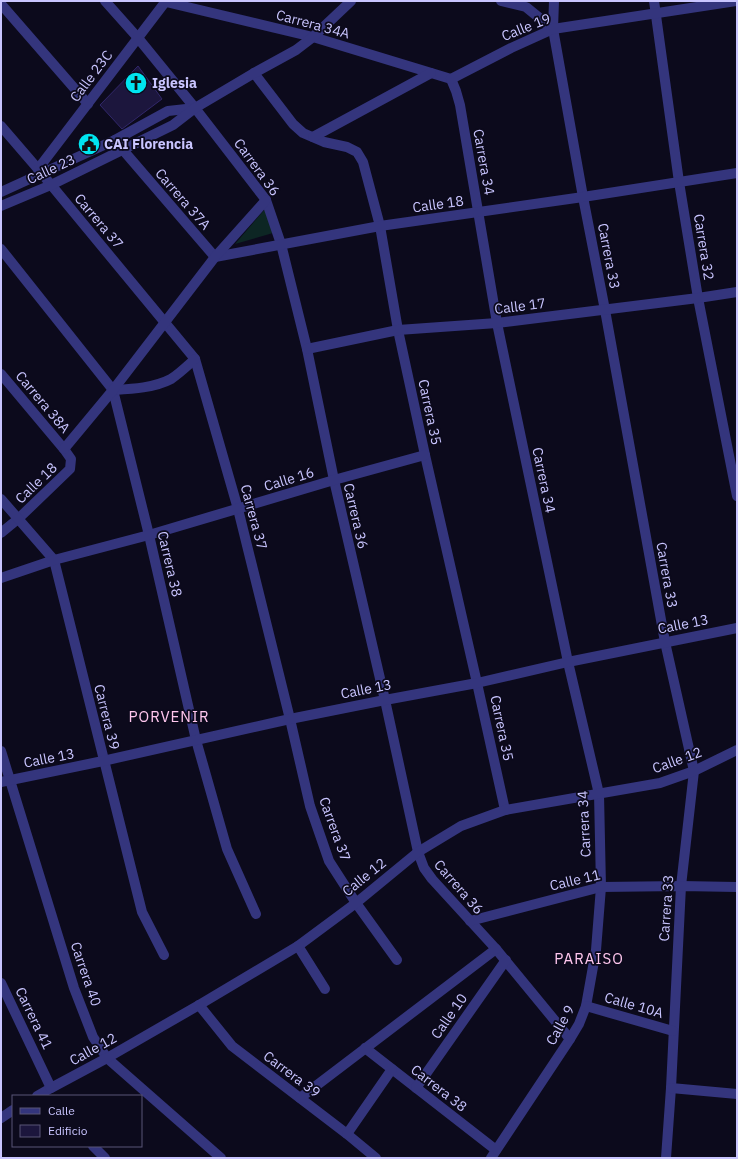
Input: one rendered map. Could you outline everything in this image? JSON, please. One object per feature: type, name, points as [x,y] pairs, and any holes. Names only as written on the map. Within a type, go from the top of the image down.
[{"type":"street","name":"Carrera 36","points":[[105,1],[138,38],[195,108],[266,200],[281,244],[307,349],[334,480],[418,852],[424,868],[432,879],[506,960],[570,1039]]},
{"type":"street","name":"Calle 23","points":[[1,206],[51,185],[173,125],[195,108],[296,50],[313,37],[351,1]]},
{"type":"street","points":[[501,1],[526,7],[552,29]]},
{"type":"street","name":"Carrera 33","points":[[554,1],[552,29],[605,310],[664,642],[694,771],[680,886],[671,1088],[666,1158]]},
{"type":"street","name":"Carrera 32","points":[[654,1],[679,182],[698,298],[737,496]]},
{"type":"street","name":"Calle 19","points":[[451,79],[552,29],[736,1]]},
{"type":"street","name":"Calle 23C","points":[[40,171],[88,104],[166,2]]},
{"type":"street","name":"Carrera 34A","points":[[166,2],[313,37],[451,79]]},
{"type":"street","points":[[1,4],[88,104]]},
{"type":"street","name":"Carrera 35","points":[[254,73],[293,124],[303,133],[324,142],[347,147],[357,152],[363,162],[380,226],[398,330],[505,810]]},
{"type":"street","points":[[313,138],[431,73]]},
{"type":"street","name":"Carrera 34","points":[[451,79],[460,105],[497,323],[568,662],[599,794],[601,887]]},
{"type":"street","name":"Calle 23","points":[[1,192],[40,171],[115,140],[168,111],[195,108]]},
{"type":"street","name":"Carrera 37","points":[[1,126],[195,359],[238,509],[310,806],[329,861],[356,903],[397,960]]},
{"type":"street","name":"Carrera 37A","points":[[115,140],[215,257]]},
{"type":"street","name":"Calle 18","points":[[215,257],[380,226],[737,173]]},
{"type":"street","name":"Calle 18","points":[[1,533],[18,519],[70,469],[71,460],[64,449],[113,390],[215,257],[266,200]]},
{"type":"street","name":"Carrera 38","points":[[1,249],[113,390],[149,535],[196,740],[227,849],[256,914]]},
{"type":"street","name":"Calle 17","points":[[307,349],[398,330],[497,323],[737,292]]},
{"type":"street","points":[[113,390],[135,388],[160,383],[170,379],[195,359]]},
{"type":"street","name":"Carrera 38A","points":[[1,374],[64,449]]},
{"type":"street","name":"Calle 16","points":[[1,578],[54,560],[149,535],[334,480],[425,455]]},
{"type":"street","name":"Carrera 39","points":[[1,499],[54,560],[103,761],[142,912],[164,955]]},
{"type":"street","name":"Calle 13","points":[[6,781],[290,719],[477,683],[568,662],[737,628]]},
{"type":"street","name":"Calle 12","points":[[44,1093],[199,1005],[298,946],[356,903],[418,852],[461,826],[505,810],[660,783],[694,771],[737,750]]},
{"type":"street","name":"Carrera 40","points":[[1,751],[6,781],[74,988],[93,1037],[107,1058],[221,1158]]},
{"type":"street","name":"Calle 11","points":[[470,921],[601,887],[737,887]]},
{"type":"street","name":"Calle 9","points":[[493,1154],[579,1024],[586,1006],[596,950],[601,887]]},
{"type":"street","points":[[298,946],[325,989]]},
{"type":"street","points":[[300,1098],[496,949]]},
{"type":"street","name":"Calle 10","points":[[416,1088],[506,960]]},
{"type":"street","name":"Carrera 41","points":[[1,983],[44,1093]]},
{"type":"street","name":"Carrera 39","points":[[199,1005],[232,1046],[376,1158]]},
{"type":"street","name":"Calle 10A","points":[[586,1006],[673,1031]]},
{"type":"street","name":"Carrera 38","points":[[365,1048],[416,1088],[493,1154]]},
{"type":"street","points":[[347,1134],[392,1070]]},
{"type":"street","points":[[671,1088],[737,1094]]},
{"type":"street","points":[[1,1118],[12,1111]]},
{"type":"street","points":[[94,1147],[105,1158]]},
{"type":"green space","points":[[265,209],[273,233],[235,244]]},
{"type":"building","name":"Iglesia","points":[[138,66],[162,99],[122,129],[100,105]]},
{"type":"place","name":"Iglesia","points":[[136,83]]},
{"type":"place","name":"CAI Florencia","points":[[89,144]]},
{"type":"district","name":"PORVENIR","points":[[169,717]]},
{"type":"district","name":"PARAISO","points":[[589,959]]}]
